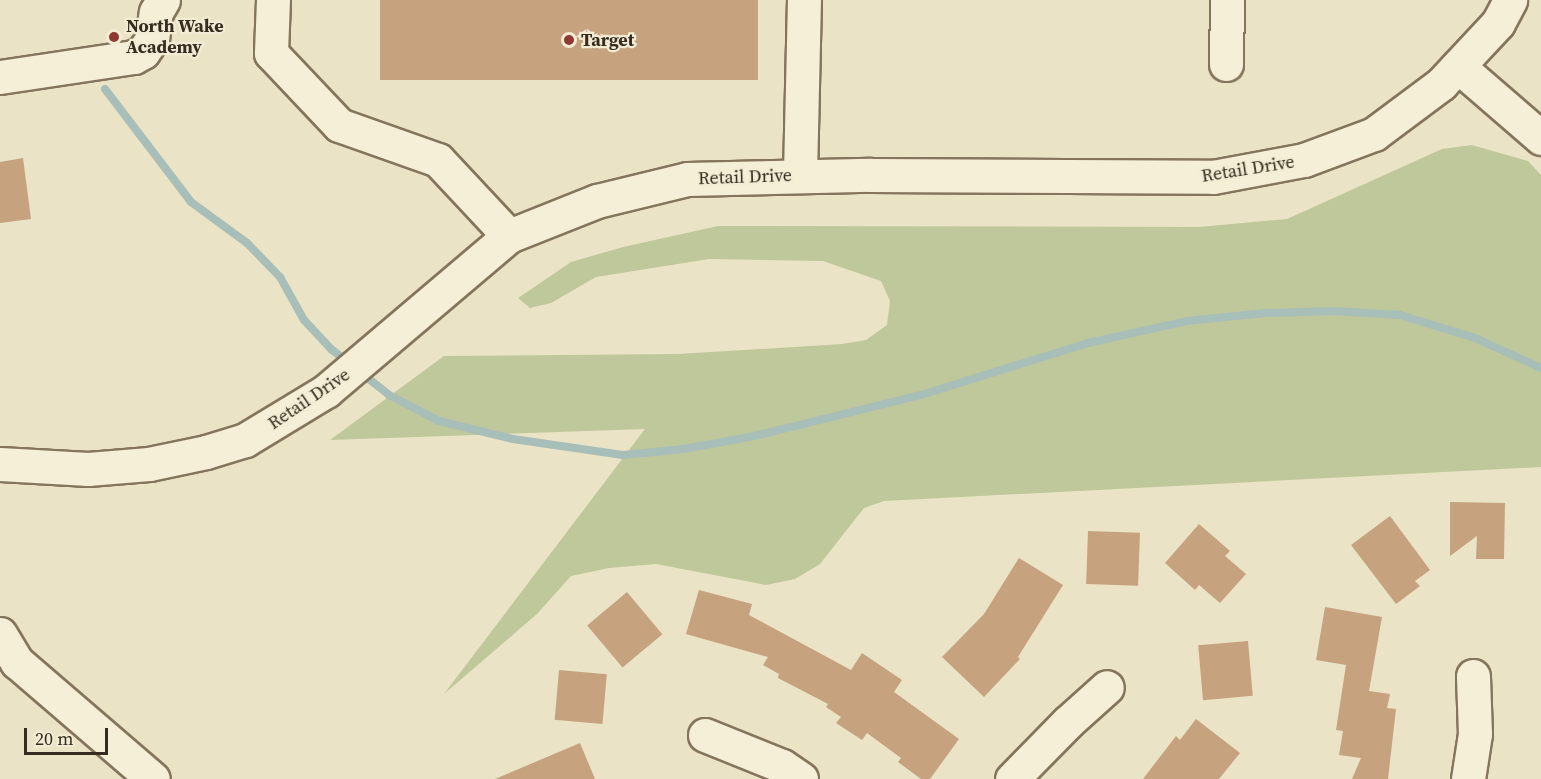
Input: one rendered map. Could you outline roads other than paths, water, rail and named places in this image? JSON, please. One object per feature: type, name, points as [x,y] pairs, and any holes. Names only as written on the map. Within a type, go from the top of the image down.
[{"type":"street","points":[[0,77],[134,57],[142,52],[152,39],[156,12],[164,0]]},
{"type":"street","points":[[273,0],[271,52],[339,125],[438,160],[508,236]]},
{"type":"street","points":[[800,175],[804,0]]},
{"type":"street","points":[[1226,64],[1227,0]]},
{"type":"street","name":"Retail Drive","points":[[0,464],[88,469],[149,464],[206,452],[245,440],[326,391],[508,236],[597,201],[687,179],[800,175],[1213,177],[1304,160],[1374,134],[1441,84],[1498,22],[1510,0]]},
{"type":"street","points":[[1458,66],[1541,138]]},
{"type":"street","points":[[0,634],[17,662],[153,779]]},
{"type":"street","points":[[1468,779],[1475,734],[1473,676]]},
{"type":"street","points":[[1012,779],[1107,687]]},
{"type":"street","points":[[705,735],[782,766],[801,779]]},
{"type":"waterway","points":[[105,89],[191,202],[247,243],[280,277],[304,320],[331,349],[350,364]]},
{"type":"waterway","points":[[360,372],[389,395],[439,421],[513,439],[623,455],[684,449],[754,436],[921,395],[1088,343],[1187,321],[1266,313],[1334,311],[1400,315],[1475,338],[1541,368]]},
{"type":"place","name":"North Wake Academy","points":[[114,37]]},
{"type":"place","name":"Target","points":[[569,40]]}]
